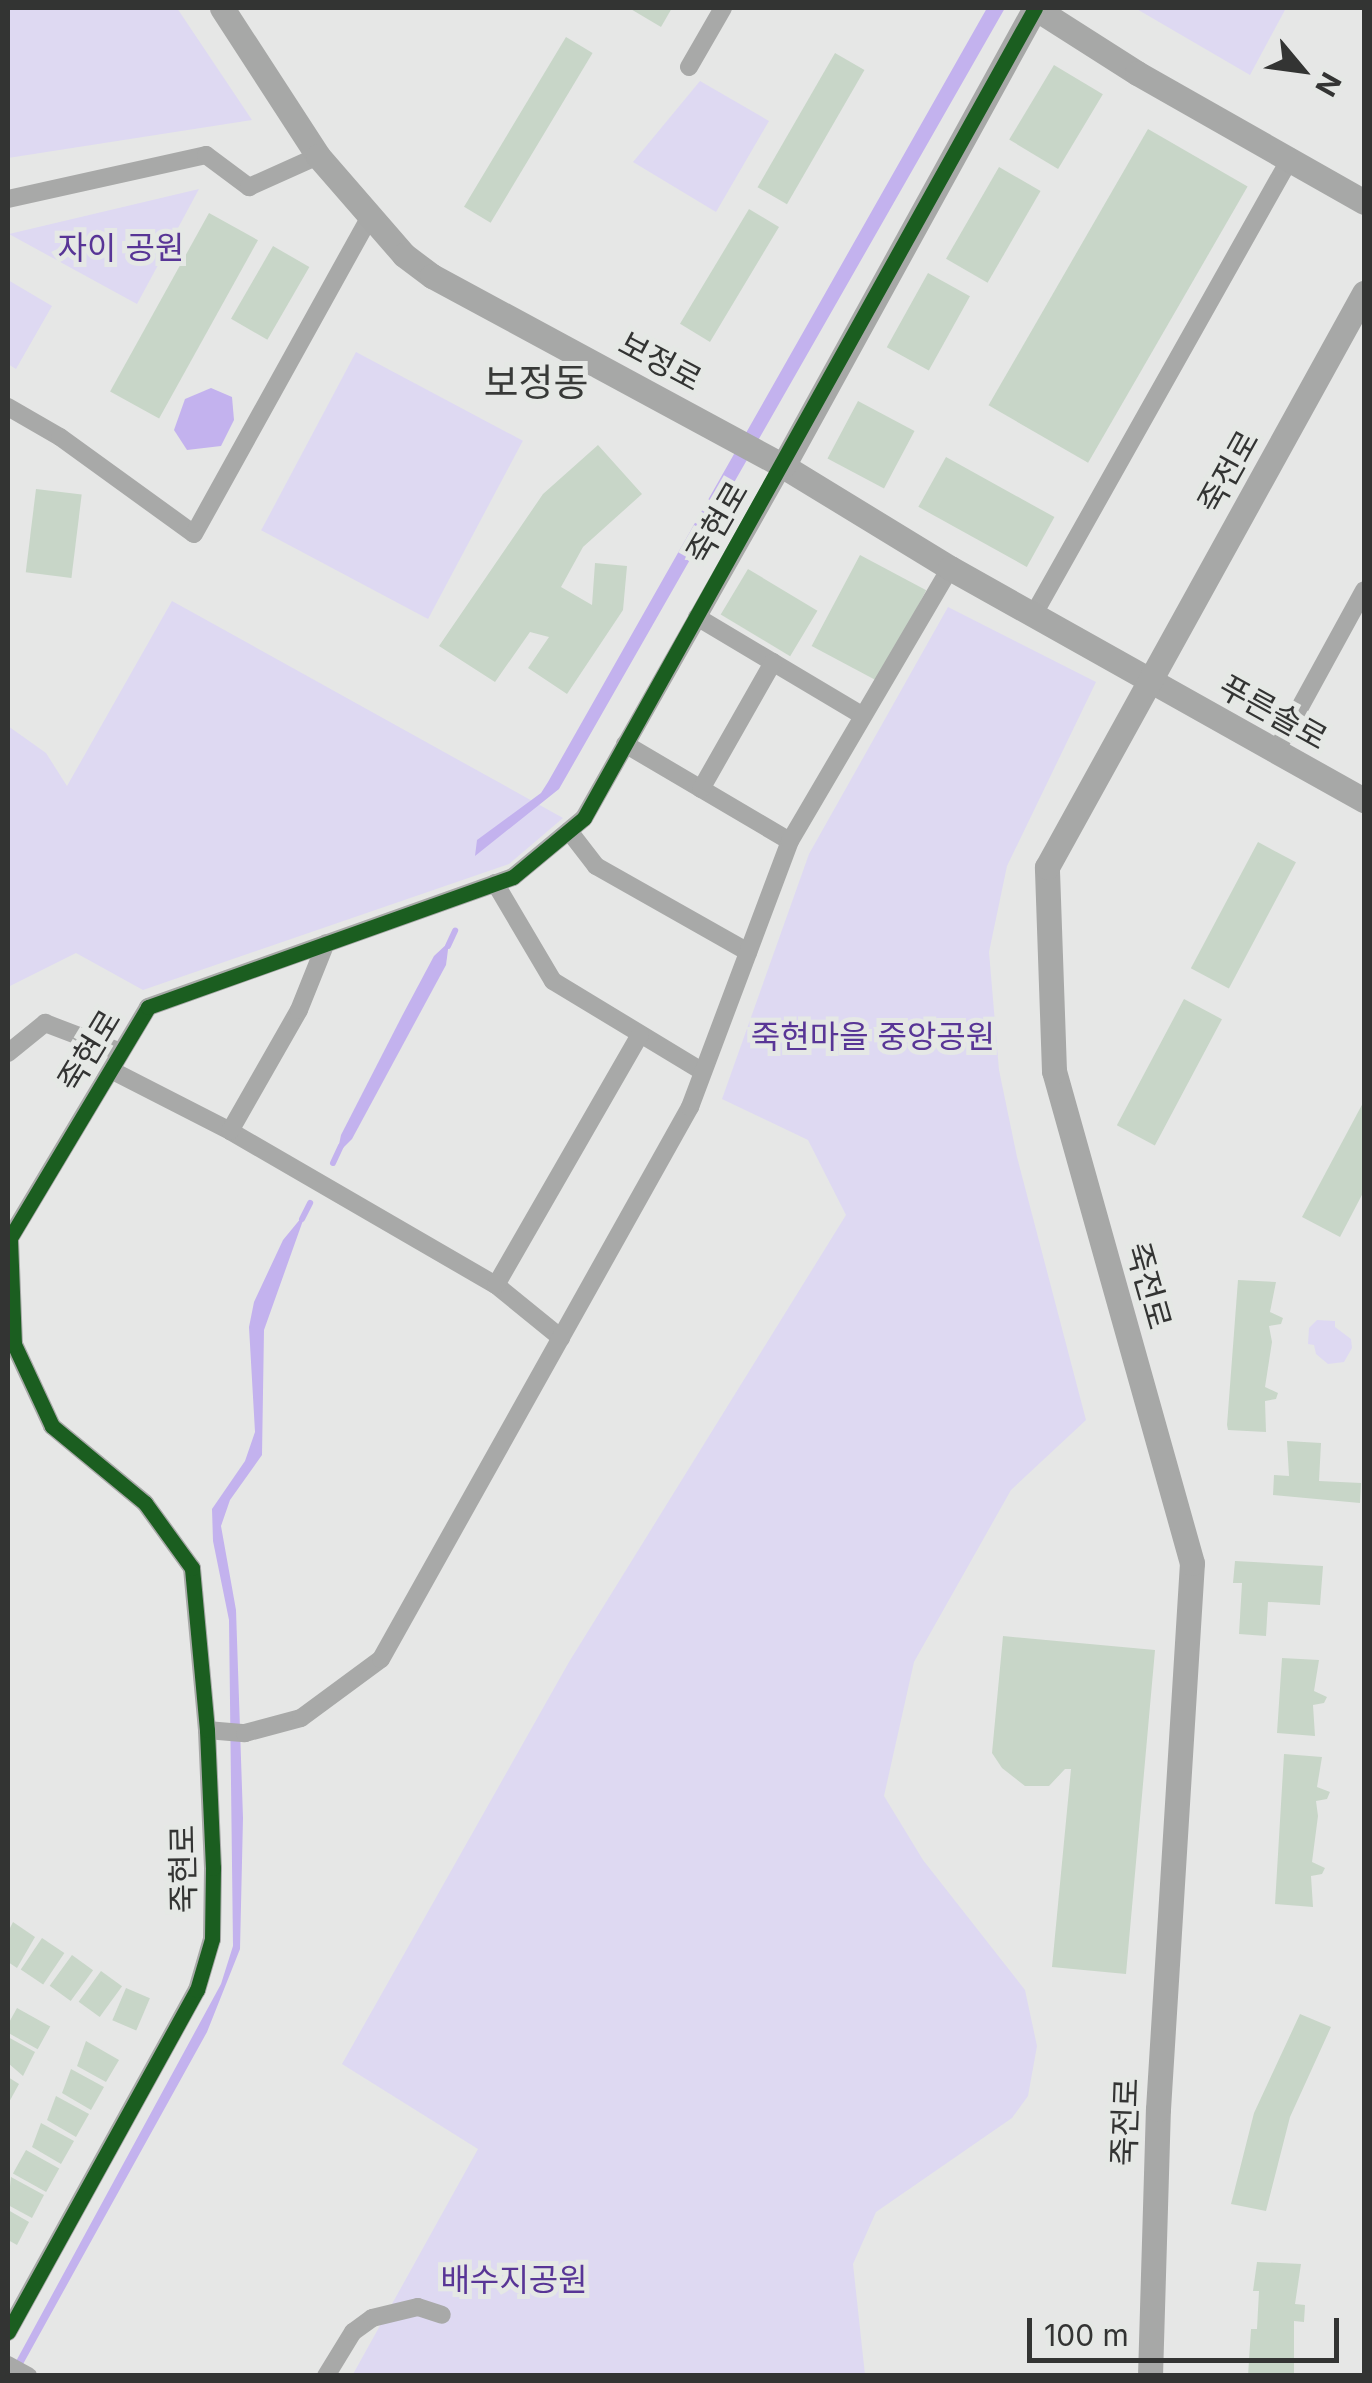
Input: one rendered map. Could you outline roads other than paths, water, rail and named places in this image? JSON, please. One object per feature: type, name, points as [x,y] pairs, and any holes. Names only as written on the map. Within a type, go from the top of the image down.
[{"type":"street","name":"보정로","points":[[222,8],[318,156],[370,217],[432,276],[772,460],[1150,682]]},
{"type":"street","points":[[689,67],[723,8]]},
{"type":"street","points":[[1035,8],[1137,73],[1291,157],[1364,202]]},
{"type":"street","name":"죽현로","points":[[8,2332],[197,1990],[212,1939],[207,1730],[192,1568],[145,1503],[52,1426],[14,1344],[9,1237],[148,1007],[512,877],[584,818],[697,617],[772,460],[1035,8]]},
{"type":"street","points":[[8,198],[206,155],[249,187],[318,156]]},
{"type":"street","points":[[1035,612],[1291,157]]},
{"type":"street","points":[[8,407],[60,437],[194,534],[370,217]]},
{"type":"street","name":"죽전로","points":[[1150,2376],[1160,2089],[1192,1563],[1054,1072],[1047,866],[1364,293]]},
{"type":"street","points":[[207,1730],[236,1733],[302,1718],[382,1659],[690,1108],[790,841],[950,568]]},
{"type":"street","points":[[1276,750],[1364,590]]},
{"type":"street","points":[[697,617],[863,716]]},
{"type":"street","points":[[701,789],[773,662]]},
{"type":"street","name":"푸른솔로","points":[[1150,682],[1364,800]]},
{"type":"street","points":[[625,744],[790,841]]},
{"type":"street","points":[[569,831],[596,866],[748,952]]},
{"type":"street","points":[[495,883],[553,982],[703,1072]]},
{"type":"street","points":[[230,1130],[300,1010],[326,944]]},
{"type":"street","points":[[8,1053],[45,1023],[121,1052]]},
{"type":"street","points":[[496,1285],[640,1034]]},
{"type":"street","points":[[111,1070],[230,1130],[496,1285],[561,1338]]},
{"type":"street","points":[[326,2376],[353,2332],[372,2318],[418,2307],[442,2315]]},
{"type":"street","points":[[8,2365],[28,2376]]},
{"type":"waterway","points":[[448,946],[455,931]]},
{"type":"waterway","points":[[333,1163],[341,1146]]},
{"type":"waterway","points":[[302,1219],[310,1203]]},
{"type":"district","name":"보정동","points":[[536,383]]},
{"type":"park label","name":"자이 공원","points":[[121,248]]},
{"type":"park label","name":"죽현마을 중앙공원","points":[[873,1037]]},
{"type":"park label","name":"배수지공원","points":[[514,2280]]}]
